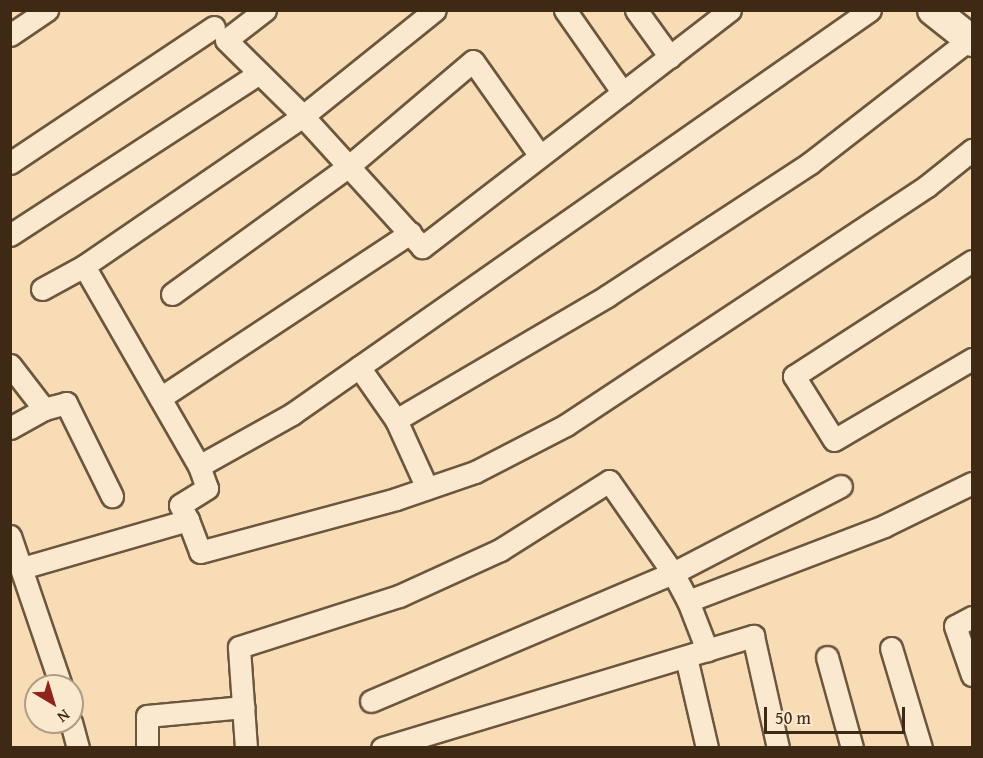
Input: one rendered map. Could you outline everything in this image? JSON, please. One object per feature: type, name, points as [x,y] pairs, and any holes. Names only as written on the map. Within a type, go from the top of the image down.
[{"type":"street","points":[[10,35],[47,10]]},
{"type":"street","points":[[10,163],[214,26],[265,10]]},
{"type":"street","points":[[42,289],[84,266],[303,116],[435,10]]},
{"type":"street","points":[[565,10],[623,93]]},
{"type":"street","points":[[636,10],[670,57]]},
{"type":"street","points":[[214,26],[303,116],[422,247],[730,10]]},
{"type":"street","points":[[199,466],[292,414],[870,10]]},
{"type":"street","points":[[396,420],[606,296],[810,164],[970,37],[933,10]]},
{"type":"street","points":[[172,294],[349,166],[473,61],[540,156]]},
{"type":"street","points":[[10,235],[259,73]]},
{"type":"street","points":[[84,266],[199,466],[207,488],[180,505],[200,552],[476,472],[566,425],[927,186],[972,150]]},
{"type":"street","points":[[160,398],[410,232]]},
{"type":"street","points":[[972,261],[794,376],[834,440],[972,359]]},
{"type":"street","points":[[10,364],[44,409]]},
{"type":"street","points":[[359,367],[396,420],[427,488]]},
{"type":"street","points":[[10,428],[44,409],[66,403],[112,496]]},
{"type":"street","points":[[246,747],[239,646],[409,591],[500,550],[609,482],[673,573],[688,601],[706,650]]},
{"type":"street","points":[[688,601],[884,526],[972,483]]},
{"type":"street","points":[[371,701],[673,573],[841,486]]},
{"type":"street","points":[[22,568],[188,520]]},
{"type":"street","points":[[10,536],[58,674]]},
{"type":"street","points":[[972,617],[955,626],[972,675]]},
{"type":"street","points":[[382,747],[753,636],[778,747]]},
{"type":"street","points":[[891,648],[921,747]]},
{"type":"street","points":[[686,657],[707,747]]},
{"type":"street","points":[[826,657],[852,747]]},
{"type":"street","points":[[147,747],[147,716],[244,707]]}]
